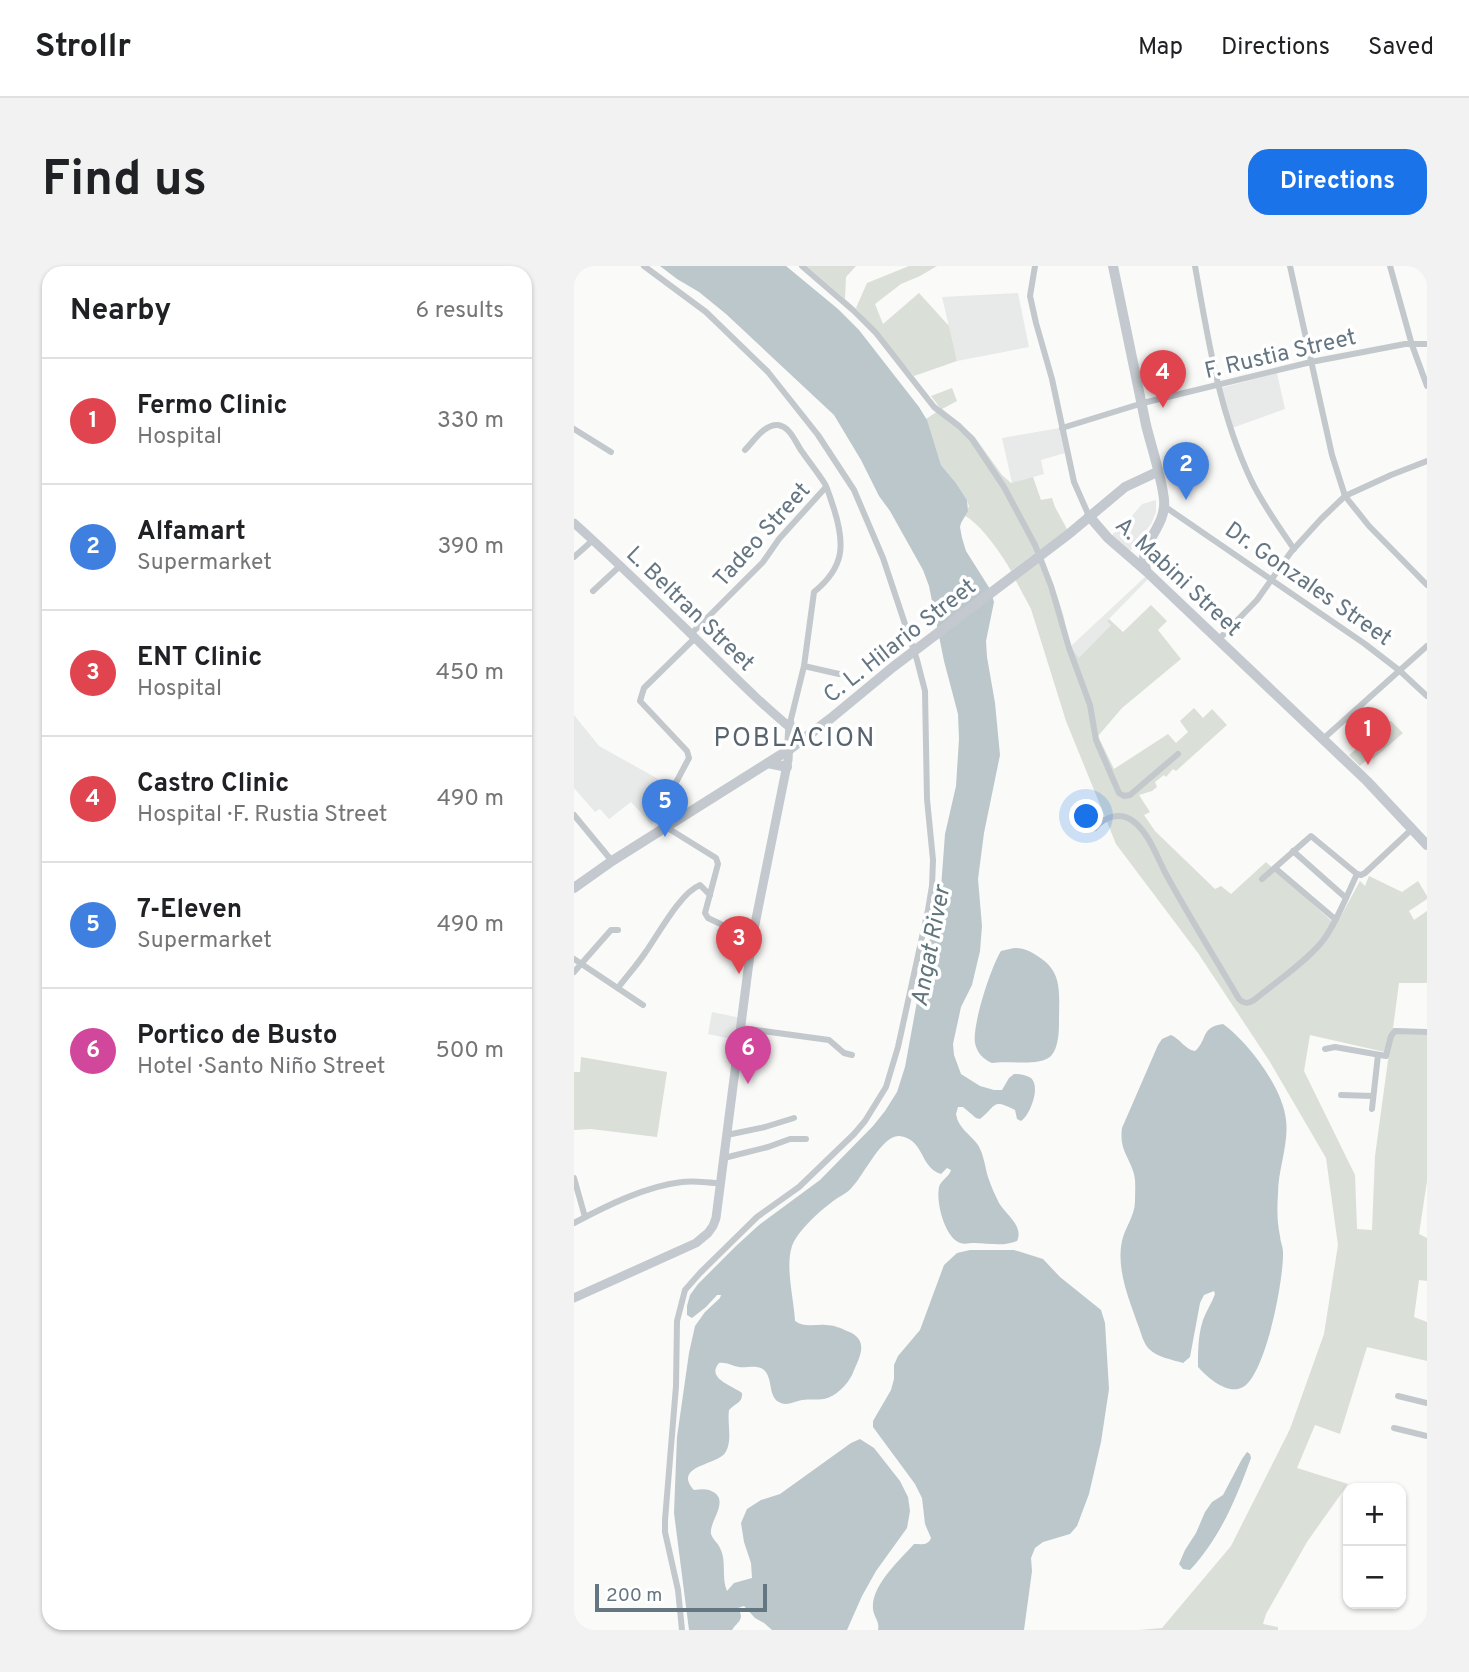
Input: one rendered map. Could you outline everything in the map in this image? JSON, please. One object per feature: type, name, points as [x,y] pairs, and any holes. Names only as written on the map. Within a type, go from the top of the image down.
[{"type":"main road","points":[[1113,266],[1164,506],[1163,518],[1144,552],[1146,571]]},
{"type":"main road","name":"C. L. Hilario Street","points":[[574,888],[612,860],[796,748],[893,667],[1070,533],[1125,487],[1157,472]]},
{"type":"main road","name":"A. Mabini Street","points":[[1089,516],[1108,538],[1219,639],[1383,797],[1427,845]]},
{"type":"main road","points":[[768,763],[796,748]]},
{"type":"street","points":[[644,266],[706,312],[768,372],[818,435],[854,490],[883,558],[925,691],[927,799],[933,860],[928,910],[898,1047],[886,1087],[854,1134],[799,1187],[757,1217],[691,1283],[682,1297],[677,1321],[676,1386],[664,1520],[678,1590],[682,1630]]},
{"type":"street","points":[[802,266],[854,311],[876,334],[933,407],[972,439],[1004,487],[1035,545],[1051,586],[1069,648],[1090,705],[1097,740],[1119,793],[1130,795],[1178,754]]},
{"type":"street","name":"A. Mabini Street","points":[[1035,266],[1030,296],[1052,379],[1074,482],[1089,516]]},
{"type":"street","points":[[1195,266],[1217,385],[1226,416],[1251,479],[1294,550]]},
{"type":"street","points":[[1290,266],[1332,455],[1345,496],[1369,526],[1427,585]]},
{"type":"street","points":[[1390,266],[1412,345],[1423,365],[1427,386]]},
{"type":"street","name":"F. Rustia Street","points":[[1062,428],[1143,403],[1311,362],[1405,344],[1427,344]]},
{"type":"street","points":[[574,1298],[703,1239],[713,1226],[721,1183],[752,939],[796,748],[787,724],[804,666],[814,592],[824,584],[833,570],[841,548],[841,532],[826,486],[789,431],[779,425],[766,427],[745,450]]},
{"type":"street","points":[[574,429],[611,452]]},
{"type":"street","points":[[1219,639],[1257,600],[1321,519],[1345,496],[1427,461]]},
{"type":"street","name":"Tadeo Street","points":[[666,827],[662,820],[664,805],[689,758],[687,751],[640,701],[644,688],[763,562],[779,539],[826,486]]},
{"type":"street","name":"Dr. Gonzales Street","points":[[1164,506],[1364,644],[1427,696]]},
{"type":"street","name":"L. Beltran Street","points":[[574,523],[733,676],[787,724],[796,748]]},
{"type":"street","points":[[574,557],[593,540]]},
{"type":"street","points":[[593,592],[620,566]]},
{"type":"street","points":[[1323,739],[1427,646]]},
{"type":"street","points":[[804,666],[839,674]]},
{"type":"street","points":[[574,815],[612,860]]},
{"type":"street","points":[[1096,828],[1101,821],[1121,816],[1141,828],[1226,977],[1244,1003],[1254,1000],[1316,948],[1328,934],[1357,874]]},
{"type":"street","points":[[666,827],[716,858],[718,864],[705,913],[708,918],[752,939]]},
{"type":"street","points":[[1262,879],[1311,836],[1361,875],[1412,829]]},
{"type":"street","points":[[1293,851],[1346,898]]},
{"type":"street","points":[[1275,868],[1335,919]]},
{"type":"street","points":[[618,988],[680,902],[695,886],[700,885],[710,895]]},
{"type":"street","points":[[574,972],[577,961],[611,930],[618,930]]},
{"type":"street","points":[[577,961],[643,1005]]},
{"type":"street","points":[[741,1028],[829,1040],[844,1053],[852,1055]]},
{"type":"street","points":[[1325,1049],[1335,1047],[1386,1056],[1395,1031],[1427,1032]]},
{"type":"street","points":[[1372,1109],[1378,1055]]},
{"type":"street","points":[[1340,1095],[1373,1096]]},
{"type":"street","points":[[727,1135],[794,1118]]},
{"type":"street","points":[[724,1158],[790,1139],[806,1139]]},
{"type":"street","points":[[574,1178],[585,1217]]},
{"type":"street","points":[[574,1223],[648,1190],[683,1182],[721,1183]]},
{"type":"street","points":[[1398,1396],[1427,1403]]},
{"type":"street","points":[[1394,1428],[1427,1436]]},
{"type":"shaded area","points":[[807,266],[856,266],[846,277],[845,299]]},
{"type":"shaded area","points":[[909,266],[937,266],[901,284],[875,304],[883,324],[919,293],[949,326],[957,361],[914,376],[856,308],[867,283]]},
{"type":"shaded area","points":[[1018,293],[1029,347],[957,361],[942,297]]},
{"type":"shaded area","points":[[1277,373],[1285,409],[1232,428],[1221,388]]},
{"type":"shaded area","points":[[952,388],[957,401],[942,409],[974,436],[1002,475],[1011,483],[1033,477],[1041,500],[1052,498],[1067,529],[1011,571],[984,533],[965,516],[969,506],[967,500],[941,465],[926,419],[941,409],[931,396]]},
{"type":"shaded area","points":[[1060,428],[1065,453],[1041,460],[1044,474],[1012,483],[1002,438]]},
{"type":"shaded area","points":[[1156,500],[1156,512],[1151,524],[1129,552],[1110,537],[1142,504]]},
{"type":"shaded area","points":[[1043,557],[1060,604],[1068,640],[1079,658],[1111,625],[1107,621],[1109,619],[1123,632],[1151,605],[1167,621],[1158,630],[1181,659],[1122,708],[1098,736],[1114,769],[1168,734],[1176,743],[1188,732],[1180,721],[1194,708],[1203,718],[1212,709],[1227,725],[1176,771],[1173,769],[1166,777],[1164,775],[1155,782],[1157,787],[1152,791],[1139,795],[1150,812],[1144,815],[1155,831],[1215,889],[1221,886],[1231,894],[1266,862],[1336,925],[1360,881],[1365,886],[1369,876],[1402,892],[1418,881],[1427,896],[1427,899],[1409,911],[1414,920],[1427,911],[1427,983],[1399,983],[1393,1028],[1427,1030],[1427,1181],[1419,1234],[1427,1238],[1427,1281],[1419,1280],[1414,1317],[1427,1322],[1427,1361],[1367,1347],[1340,1434],[1315,1425],[1297,1468],[1345,1483],[1343,1491],[1307,1542],[1266,1614],[1263,1624],[1278,1627],[1278,1630],[1139,1630],[1162,1628],[1231,1546],[1290,1429],[1324,1334],[1338,1245],[1326,1158],[1270,1062],[1198,953],[1116,844],[1066,721],[1031,609],[1015,579]],"holes":[[[1310,1035],[1389,1053],[1375,1156],[1372,1230],[1357,1229],[1355,1175],[1304,1071]]]},
{"type":"shaded area","points":[[1145,577],[1148,579],[1108,620],[1111,625],[1079,659],[1070,647]]},
{"type":"shaded area","points":[[574,715],[599,746],[669,785],[652,825],[631,802],[609,819],[600,809],[595,812],[574,788]]},
{"type":"shaded area","points":[[1391,721],[1403,733],[1373,759],[1370,757],[1360,766],[1349,755]]},
{"type":"shaded area","points":[[712,1012],[741,1018],[736,1040],[708,1034]]},
{"type":"shaded area","points":[[581,1057],[667,1072],[657,1137],[591,1129],[574,1130],[574,1072],[580,1072]]},
{"type":"water","name":"Angat River","points":[[660,266],[786,266],[859,330],[919,407],[927,420],[941,465],[967,500],[968,511],[960,527],[962,538],[966,551],[990,589],[994,602],[986,641],[1000,755],[984,833],[978,879],[982,926],[980,951],[972,985],[961,1007],[953,1044],[961,1074],[980,1086],[1002,1090],[1014,1074],[1029,1077],[1034,1082],[1033,1101],[1021,1121],[1017,1119],[1015,1110],[998,1104],[980,1119],[963,1107],[958,1107],[956,1114],[962,1127],[980,1149],[996,1197],[1016,1226],[1019,1236],[1017,1241],[1012,1243],[958,1242],[945,1225],[939,1201],[939,1187],[951,1170],[947,1168],[941,1174],[934,1170],[918,1147],[907,1138],[893,1137],[886,1142],[851,1188],[824,1208],[805,1227],[795,1240],[790,1254],[795,1321],[806,1325],[837,1327],[859,1339],[860,1356],[850,1379],[828,1398],[784,1404],[776,1400],[768,1376],[761,1368],[719,1363],[716,1368],[718,1377],[742,1393],[742,1396],[729,1410],[729,1438],[725,1453],[698,1467],[688,1476],[694,1490],[710,1490],[720,1502],[711,1534],[722,1553],[727,1591],[734,1583],[752,1578],[741,1523],[747,1509],[761,1500],[780,1494],[851,1443],[860,1439],[874,1448],[900,1481],[908,1497],[910,1511],[907,1528],[876,1571],[847,1630],[772,1630],[744,1606],[738,1608],[741,1618],[732,1630],[689,1630],[674,1513],[677,1437],[695,1326],[721,1295],[717,1295],[692,1318],[687,1315],[687,1306],[690,1295],[698,1284],[759,1225],[820,1180],[873,1126],[897,1092],[905,1067],[941,888],[945,834],[956,786],[958,714],[923,570],[834,415],[726,314]]},
{"type":"water","points":[[1014,948],[1027,950],[1039,957],[1047,963],[1056,977],[1059,1001],[1057,1043],[1054,1052],[1046,1059],[992,1063],[981,1055],[976,1047],[976,1023],[983,996],[1001,951]]},
{"type":"water","points":[[1223,1024],[1243,1042],[1271,1080],[1283,1107],[1287,1129],[1278,1185],[1277,1205],[1283,1265],[1277,1303],[1259,1364],[1251,1379],[1237,1389],[1218,1384],[1198,1367],[1200,1331],[1214,1291],[1204,1295],[1200,1303],[1190,1357],[1183,1363],[1170,1359],[1152,1352],[1145,1344],[1127,1294],[1121,1262],[1122,1241],[1135,1206],[1134,1174],[1122,1142],[1122,1128],[1162,1039],[1171,1035],[1195,1051],[1207,1031]]},
{"type":"water","points":[[970,1250],[1014,1250],[1043,1259],[1060,1277],[1101,1310],[1105,1323],[1109,1389],[1089,1494],[1077,1526],[1070,1534],[1043,1542],[1035,1548],[1031,1558],[1032,1571],[1024,1630],[878,1630],[873,1609],[881,1582],[914,1544],[926,1543],[931,1538],[925,1524],[922,1498],[915,1484],[873,1427],[873,1421],[891,1390],[894,1365],[898,1356],[920,1330],[944,1265],[957,1253]]},
{"type":"water","points":[[1247,1452],[1251,1458],[1219,1531],[1190,1570],[1183,1569],[1179,1564],[1205,1512],[1212,1502],[1223,1495]]},
{"type":"place","name":"Castro Clinic","points":[[1163,408]]},
{"type":"place","name":"Alfamart","points":[[1186,500]]},
{"type":"place","name":"Fermo Clinic","points":[[1368,765]]},
{"type":"place","name":"7-Eleven","points":[[665,837]]},
{"type":"place","name":"ENT Clinic","points":[[739,974]]},
{"type":"place","name":"Portico de Busto","points":[[748,1084]]},
{"type":"district","name":"POBLACION","points":[[795,737]]}]
